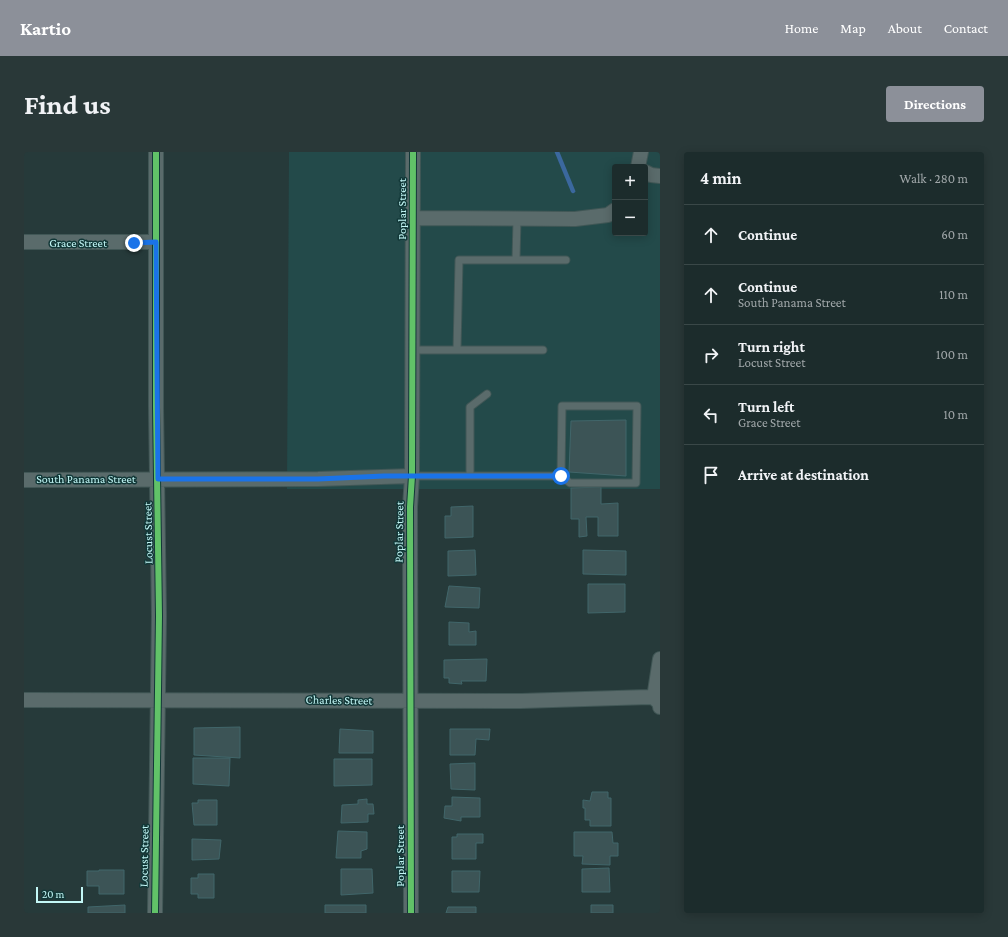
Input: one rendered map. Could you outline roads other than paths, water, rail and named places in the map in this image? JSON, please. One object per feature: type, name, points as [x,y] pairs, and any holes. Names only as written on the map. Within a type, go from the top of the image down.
[{"type":"street","name":"Locust Street","points":[[155,913],[159,701],[156,152]]},
{"type":"street","name":"Poplar Street","points":[[411,913],[410,507],[412,476],[414,218],[413,152]]},
{"type":"street","points":[[639,164],[641,152]]},
{"type":"street","points":[[648,174],[660,176]]},
{"type":"street","points":[[414,218],[575,219],[608,215],[612,212]]},
{"type":"street","name":"Grace Street","points":[[24,242],[156,242]]},
{"type":"street","name":"South Panama Street","points":[[24,480],[318,479],[412,476]]},
{"type":"street","points":[[657,703],[660,659]]},
{"type":"street","name":"Charles Street","points":[[24,700],[521,701],[649,697],[657,703]]},
{"type":"lane","points":[[516,260],[517,219]]},
{"type":"lane","points":[[457,350],[459,260],[566,260]]},
{"type":"lane","points":[[412,350],[543,350]]},
{"type":"lane","points":[[470,475],[470,407],[487,394]]},
{"type":"lane","points":[[412,476],[561,476],[570,483],[636,483],[637,406],[562,406],[561,476]]},
{"type":"waterway","points":[[557,152],[573,191]]}]
